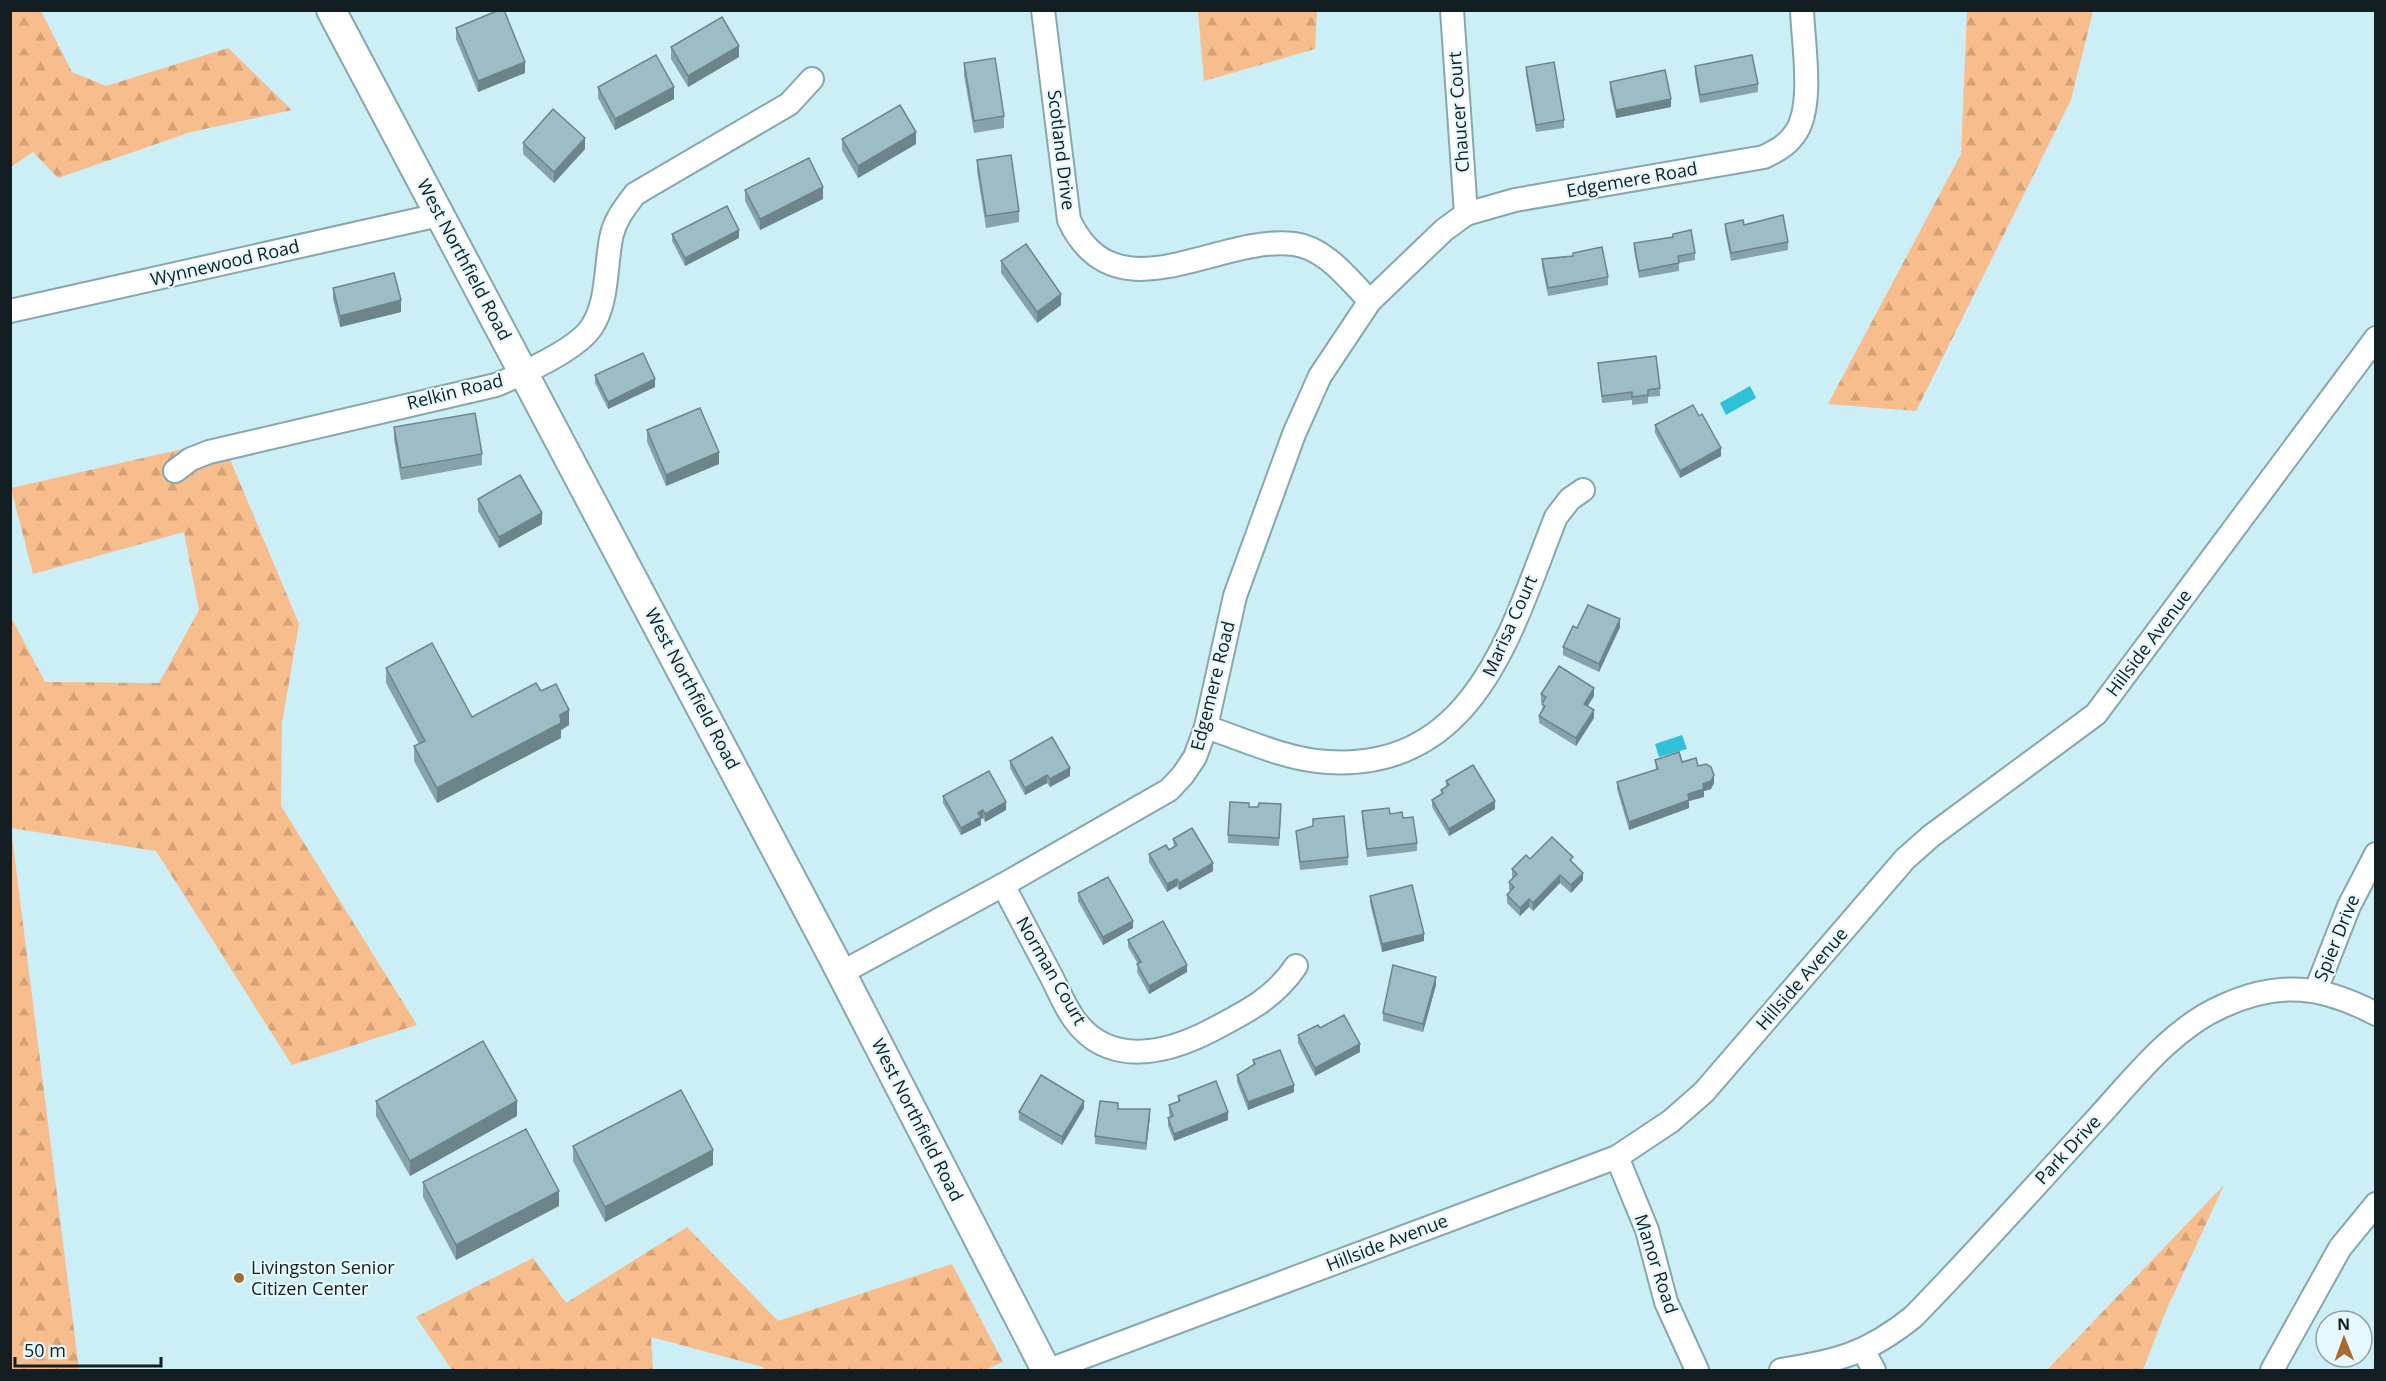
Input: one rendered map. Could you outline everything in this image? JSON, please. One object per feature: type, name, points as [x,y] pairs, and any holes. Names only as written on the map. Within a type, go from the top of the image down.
[{"type":"main road","name":"West Northfield Road","points":[[332,10],[841,973],[1047,1371]]},
{"type":"street","name":"Scotland Drive","points":[[1043,10],[1069,220],[1081,240],[1098,257],[1111,264],[1134,270],[1266,245],[1294,244],[1318,252],[1370,301]]},
{"type":"street","name":"Chaucer Court","points":[[1452,10],[1466,214]]},
{"type":"street","name":"Edgemere Road","points":[[841,973],[1003,885],[1169,790],[1195,757],[1206,727],[1235,596],[1294,434],[1320,376],[1370,301],[1444,230],[1466,214],[1515,200],[1764,157],[1781,148],[1801,124],[1805,105],[1802,10]]},
{"type":"street","name":"Relkin Road","points":[[175,471],[191,459],[209,452],[496,385],[525,373],[575,342],[591,328],[601,304],[612,232],[621,212],[636,194],[789,104],[812,79]]},
{"type":"street","name":"Wynnewood Road","points":[[10,311],[439,216]]},
{"type":"street","name":"Hillside Avenue","points":[[1047,1371],[1617,1157],[1671,1121],[1704,1092],[1905,860],[1931,836],[2096,714],[2376,338]]},
{"type":"street","name":"Marisa Court","points":[[1206,727],[1300,758],[1328,762],[1382,758],[1432,736],[1454,719],[1485,682],[1501,654],[1556,517],[1570,499],[1583,490]]},
{"type":"street","name":"Spier Drive","points":[[2316,990],[2349,906],[2376,854]]},
{"type":"street","name":"Norman Court","points":[[1003,885],[1074,1018],[1097,1041],[1112,1047],[1145,1053],[1182,1045],[1264,1002],[1284,983],[1296,966]]},
{"type":"street","name":"Park Drive","points":[[1781,1371],[1834,1362],[1889,1336],[1935,1294],[2158,1052],[2223,1006],[2254,995],[2286,989],[2316,990],[2350,1001],[2376,1014]]},
{"type":"street","name":"Manor Road","points":[[1617,1157],[1647,1230],[1666,1302],[1697,1371]]},
{"type":"street","points":[[2272,1371],[2340,1248],[2376,1204]]},
{"type":"street","points":[[1863,1350],[1874,1371]]},
{"type":"green space","points":[[11,10],[41,11],[72,72],[106,86],[228,48],[292,110],[191,132],[58,178],[33,152],[11,167]]},
{"type":"green space","points":[[1198,11],[1317,11],[1315,49],[1204,81]]},
{"type":"green space","points":[[1967,11],[2093,11],[2071,100],[1916,411],[1828,404],[1961,154]]},
{"type":"green space","points":[[222,440],[299,624],[282,723],[281,806],[417,1025],[292,1065],[156,851],[11,828],[79,1370],[11,1370],[10,615],[45,682],[159,683],[199,610],[184,532],[33,574],[11,488]]},
{"type":"green space","points":[[2224,1185],[2165,1313],[2143,1370],[2047,1370]]},
{"type":"green space","points":[[687,1227],[778,1321],[952,1264],[1003,1362],[985,1370],[764,1370],[763,1367],[651,1337],[653,1370],[452,1370],[416,1317],[533,1258],[566,1303]]},
{"type":"water","points":[[1750,386],[1756,398],[1726,415],[1720,403]]},
{"type":"water","points":[[1682,735],[1687,749],[1659,757],[1655,744]]},
{"type":"building","points":[[504,10],[525,62],[478,81],[456,28]]},
{"type":"building","points":[[722,17],[739,46],[688,76],[671,47]]},
{"type":"building","points":[[656,55],[674,87],[615,119],[598,87]]},
{"type":"building","points":[[1752,55],[1758,84],[1700,95],[1695,66]]},
{"type":"building","points":[[995,58],[1004,116],[974,121],[964,63]]},
{"type":"building","points":[[1554,62],[1564,120],[1536,125],[1526,67]]},
{"type":"building","points":[[1665,70],[1671,99],[1616,110],[1610,82]]},
{"type":"building","points":[[900,105],[916,132],[858,166],[842,139]]},
{"type":"building","points":[[553,109],[585,138],[554,172],[523,143]]},
{"type":"building","points":[[1011,155],[1019,211],[986,216],[977,160]]},
{"type":"building","points":[[809,158],[823,187],[760,219],[745,190]]},
{"type":"building","points":[[727,206],[739,230],[685,258],[672,234]]},
{"type":"building","points":[[1783,215],[1788,242],[1731,253],[1725,224],[1743,220],[1744,225]]},
{"type":"building","points":[[1691,230],[1695,253],[1678,256],[1679,263],[1639,271],[1634,243],[1673,237],[1673,234]]},
{"type":"building","points":[[1026,244],[1061,294],[1037,312],[1001,261]]},
{"type":"building","points":[[1602,247],[1608,277],[1548,288],[1542,259],[1573,256],[1573,253]]},
{"type":"building","points":[[394,273],[401,300],[340,316],[333,288]]},
{"type":"building","points":[[643,353],[655,379],[608,402],[595,375]]},
{"type":"building","points":[[1656,356],[1660,388],[1648,390],[1648,395],[1632,397],[1632,392],[1602,396],[1598,363]]},
{"type":"building","points":[[1693,405],[1699,416],[1702,414],[1721,448],[1680,471],[1655,425]]},
{"type":"building","points":[[700,408],[719,452],[666,475],[647,430]]},
{"type":"building","points":[[475,413],[482,454],[401,468],[394,427]]},
{"type":"building","points":[[520,475],[542,513],[499,537],[478,499]]},
{"type":"building","points":[[1588,605],[1620,619],[1599,664],[1563,647],[1573,626],[1577,628]]},
{"type":"building","points":[[432,643],[472,717],[536,683],[541,691],[556,684],[569,710],[560,715],[561,723],[437,788],[414,746],[425,741],[386,668]]},
{"type":"building","points":[[1559,666],[1594,688],[1584,704],[1594,710],[1576,738],[1539,716],[1545,706],[1542,704],[1546,697],[1541,694]]},
{"type":"building","points":[[1052,737],[1070,768],[1050,779],[1047,775],[1025,788],[1010,761]]},
{"type":"building","points":[[1679,752],[1682,762],[1696,758],[1698,766],[1706,764],[1711,767],[1714,775],[1711,781],[1703,784],[1704,789],[1688,794],[1689,800],[1629,822],[1617,782],[1658,769],[1655,760]]},
{"type":"building","points":[[1473,765],[1495,801],[1449,829],[1432,800],[1443,793],[1441,790],[1449,785],[1446,781]]},
{"type":"building","points":[[989,771],[1006,802],[985,814],[983,810],[978,813],[981,817],[961,828],[943,796]]},
{"type":"building","points":[[1230,802],[1249,803],[1249,807],[1258,807],[1259,803],[1281,804],[1279,838],[1228,835]]},
{"type":"building","points":[[1389,808],[1390,814],[1402,812],[1403,818],[1413,817],[1417,843],[1367,849],[1362,811]]},
{"type":"building","points":[[1344,816],[1348,857],[1300,862],[1296,831],[1313,826],[1313,819]]},
{"type":"building","points":[[1192,828],[1213,863],[1179,883],[1177,879],[1167,884],[1149,854],[1166,845],[1169,850],[1177,845],[1173,839]]},
{"type":"building","points":[[1552,837],[1573,857],[1570,860],[1583,873],[1571,885],[1560,875],[1533,903],[1529,899],[1520,908],[1507,895],[1514,887],[1509,882],[1517,874],[1512,869],[1526,855],[1530,859]]},
{"type":"building","points":[[1108,877],[1133,921],[1103,937],[1078,893]]},
{"type":"building","points":[[1412,885],[1424,934],[1382,944],[1370,896]]},
{"type":"building","points":[[1163,921],[1187,965],[1149,986],[1137,964],[1141,962],[1128,940]]},
{"type":"building","points":[[1393,965],[1436,977],[1423,1024],[1383,1013]]},
{"type":"building","points":[[1344,1015],[1360,1044],[1315,1068],[1298,1035],[1318,1025],[1320,1028]]},
{"type":"building","points":[[483,1041],[517,1101],[410,1161],[376,1101]]},
{"type":"building","points":[[1280,1050],[1294,1085],[1248,1102],[1237,1075],[1255,1064],[1253,1060]]},
{"type":"building","points":[[1041,1075],[1084,1101],[1062,1137],[1019,1112]]},
{"type":"building","points":[[1216,1081],[1228,1112],[1174,1134],[1168,1118],[1173,1116],[1169,1105],[1180,1101],[1178,1096]]},
{"type":"building","points":[[681,1090],[713,1150],[605,1207],[573,1146]]},
{"type":"building","points":[[1100,1101],[1118,1103],[1118,1109],[1150,1109],[1146,1143],[1095,1136]]},
{"type":"building","points":[[526,1129],[559,1191],[456,1245],[423,1182]]},
{"type":"place","name":"Livingston Senior Citizen Center","points":[[239,1278]]}]
